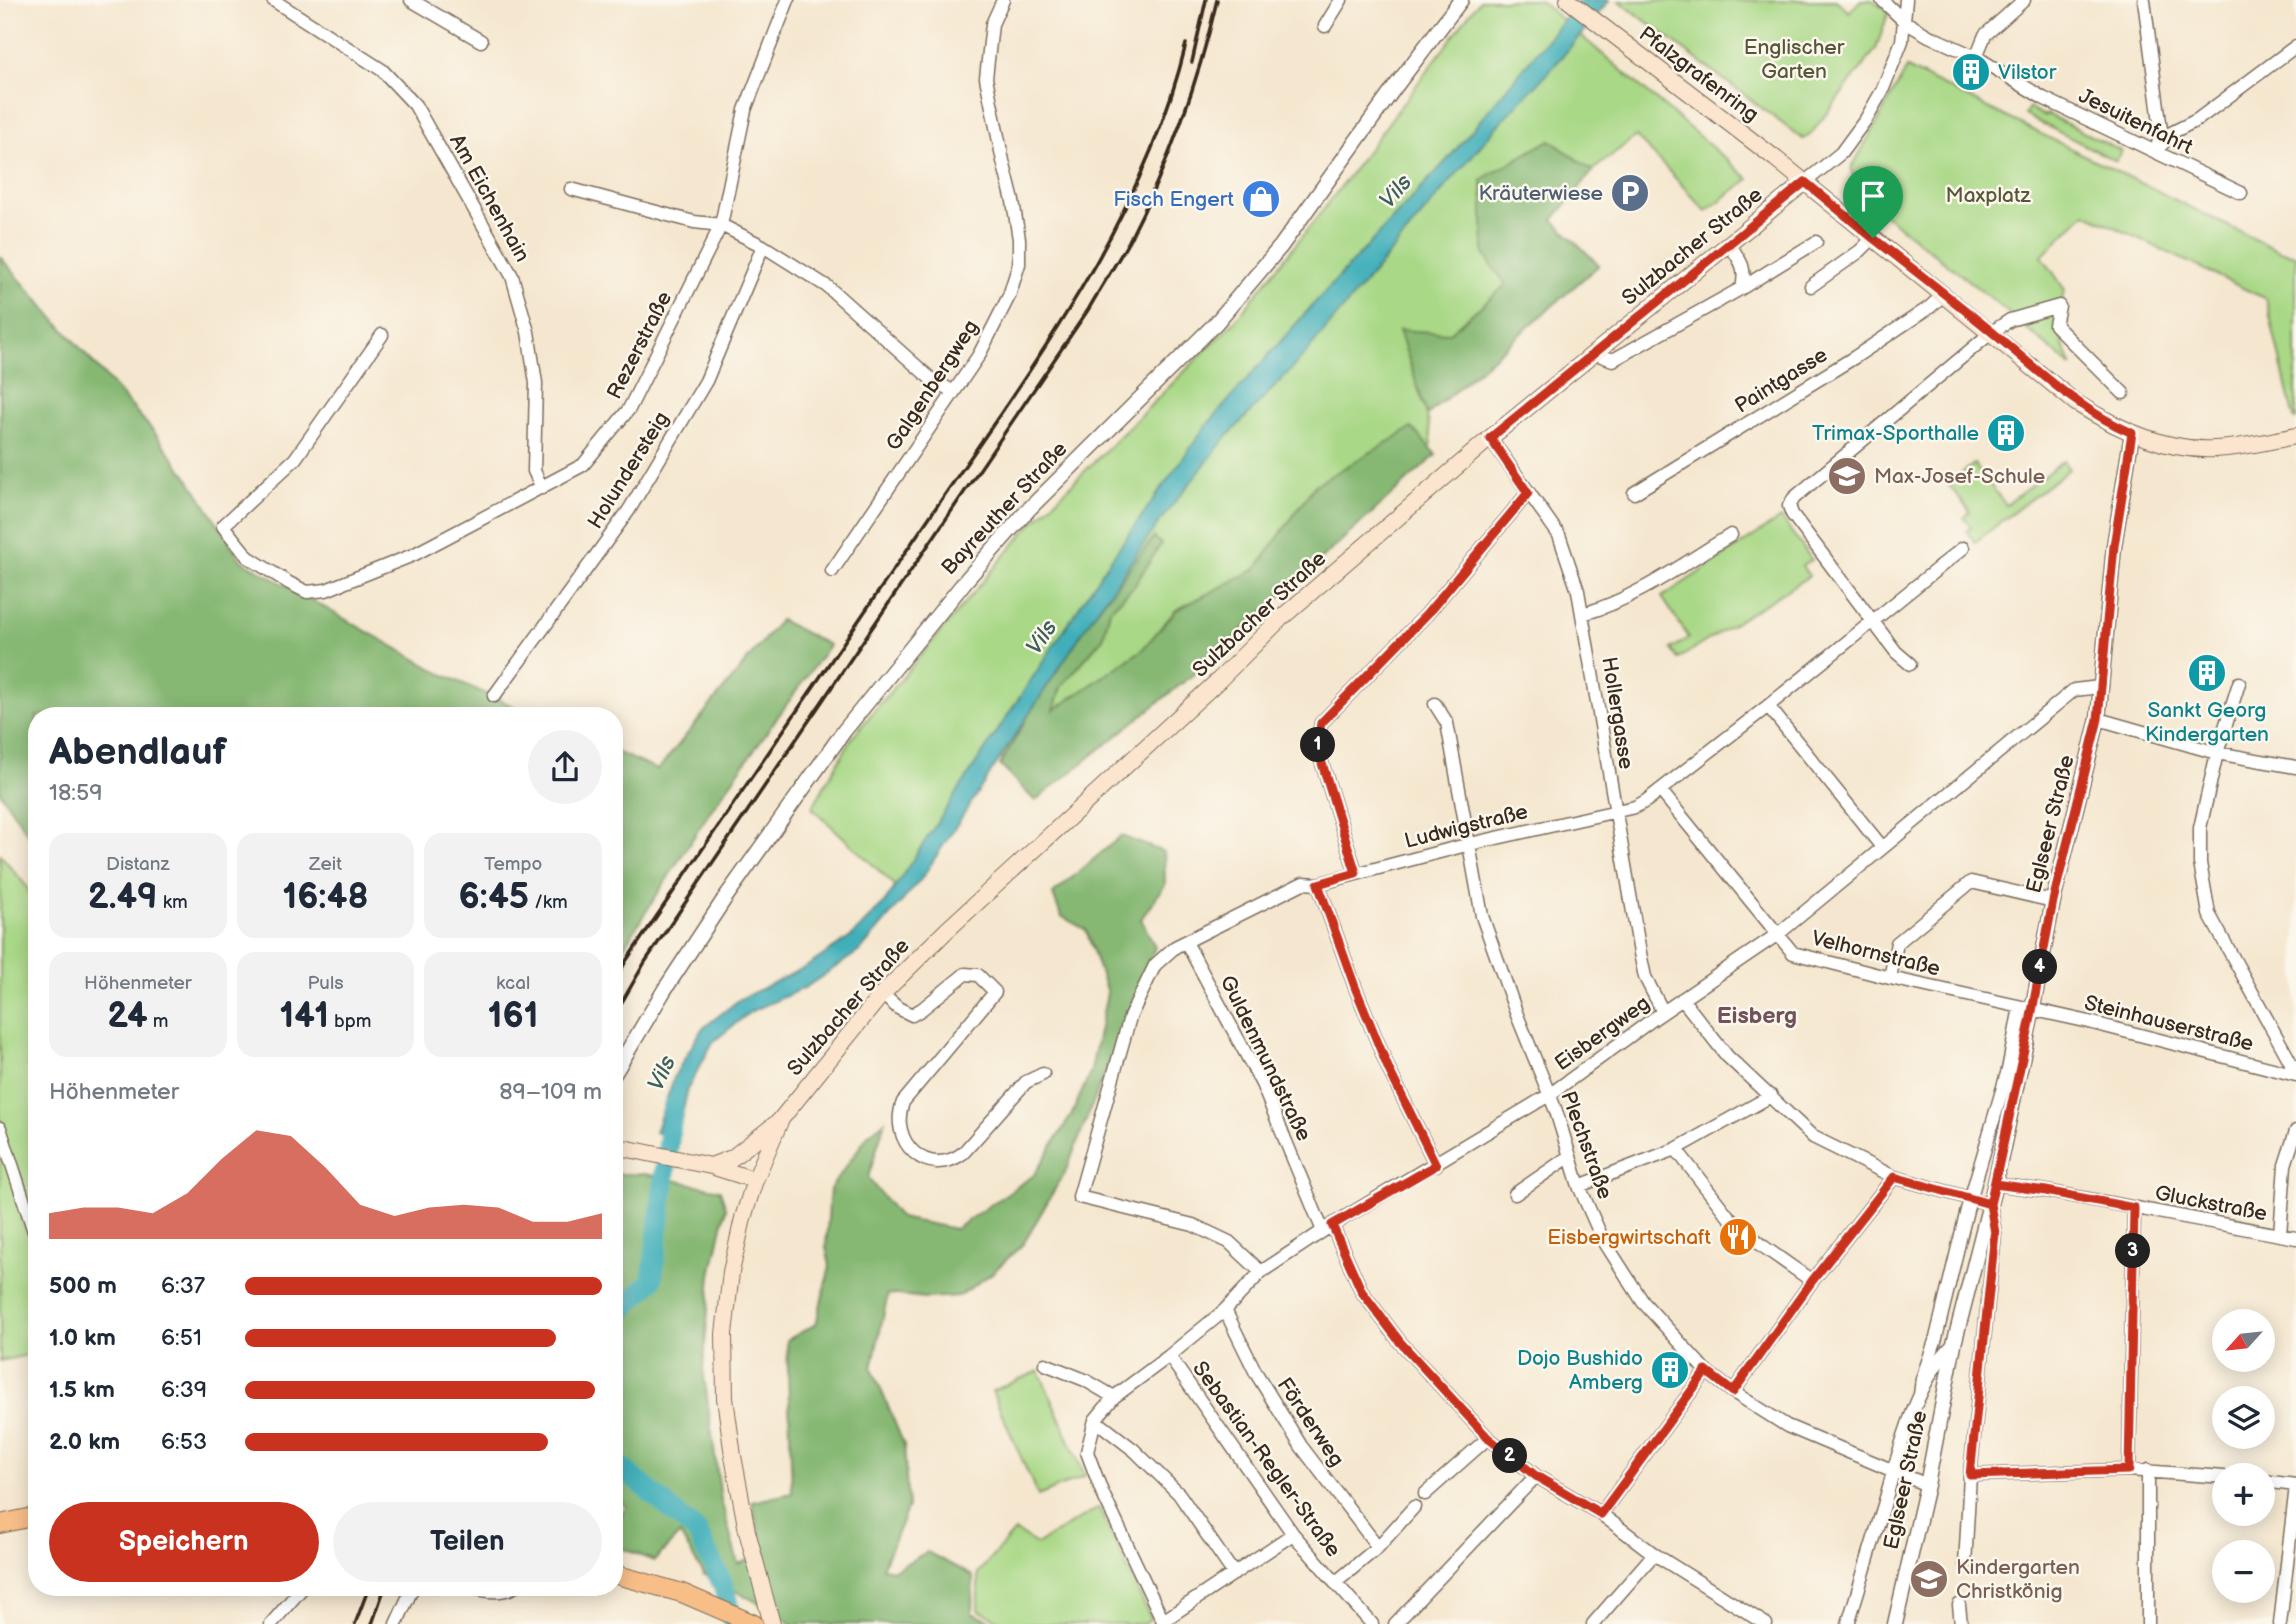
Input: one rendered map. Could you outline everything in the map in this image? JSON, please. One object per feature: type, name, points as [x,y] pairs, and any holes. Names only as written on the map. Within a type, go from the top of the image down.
[{"type":"main road","name":"Pfalzgrafenring","points":[[1568,0],[1805,182],[2076,403],[2105,421],[2164,443],[2213,449],[2296,436]]},
{"type":"main road","name":"Sulzbacher Straße","points":[[733,1165],[781,1119],[882,994],[947,930],[1220,679],[1280,618],[1490,438],[1805,182]]},
{"type":"main road","name":"Sulzbacher Straße","points":[[772,1624],[747,1531],[733,1456],[725,1398],[724,1334],[731,1272],[743,1218],[755,1180],[781,1119]]},
{"type":"main road","points":[[623,1152],[711,1166],[733,1165],[755,1180]]},
{"type":"main road","points":[[0,1524],[28,1518]]},
{"type":"main road","points":[[623,1577],[682,1593],[754,1624]]},
{"type":"street","name":"Am Eichenhain","points":[[273,0],[382,70],[415,105],[512,276],[528,332],[536,383],[534,471],[542,488]]},
{"type":"street","points":[[411,0],[481,41]]},
{"type":"street","name":"Rezerstraße","points":[[382,335],[295,459],[223,526],[248,557],[307,592],[326,590],[413,555],[583,465],[629,409],[721,225],[745,110],[788,0]]},
{"type":"street","name":"Galgenbergweg","points":[[832,571],[979,355],[1009,296],[1019,264],[1019,239],[1013,201],[986,78],[992,23],[1003,0]]},
{"type":"street","points":[[1325,26],[1341,0]]},
{"type":"street","name":"Bayreuther Straße","points":[[623,1059],[725,898],[844,731],[967,579],[1028,510],[1216,323],[1282,246],[1395,87],[1461,0]]},
{"type":"street","name":"Jesuitenfahrt","points":[[1882,0],[1905,22],[1976,57],[2043,98],[2241,193]]},
{"type":"street","points":[[1805,182],[1841,153],[1866,119],[1893,67],[1902,41],[1906,0]]},
{"type":"street","points":[[1976,57],[1985,36],[2024,0]]},
{"type":"street","points":[[2144,0],[2161,130],[2156,152]]},
{"type":"street","points":[[2156,152],[2171,133],[2197,120],[2296,46]]},
{"type":"street","points":[[571,189],[694,222],[721,225],[763,247],[828,287],[931,379],[954,392]]},
{"type":"street","points":[[1811,286],[1860,251],[1873,238]]},
{"type":"street","points":[[1594,353],[1614,360],[1742,288],[1816,242]]},
{"type":"street","points":[[1728,243],[1741,261],[1745,275],[1742,288]]},
{"type":"street","name":"Holundersteig","points":[[494,696],[629,510],[706,381],[763,247]]},
{"type":"street","name":"Paintgasse","points":[[1634,494],[1855,357],[1930,307],[1944,294]]},
{"type":"street","points":[[1910,664],[1896,652],[1792,514],[1789,506],[1794,498],[1992,332],[2010,320],[2059,306],[2055,325],[2123,393]]},
{"type":"street","name":"Eglseer Straße","points":[[1920,1395],[1971,1199],[2026,1009],[2098,719],[2114,546],[2132,433]]},
{"type":"street","name":"Hollergasse","points":[[1490,438],[1559,535],[1578,591],[1645,977],[1663,1012]]},
{"type":"street","points":[[1356,873],[1317,747],[1321,723],[1427,614],[1528,493]]},
{"type":"street","points":[[1583,614],[1603,608],[1636,592],[1731,536]]},
{"type":"street","name":"Ludwigstraße","points":[[1261,1272],[1229,1242],[1193,1225],[1079,1197],[1130,1017],[1155,965],[1175,947],[1303,883],[1318,884],[1470,844],[1635,807],[1768,706],[1963,548]]},
{"type":"street","points":[[2239,683],[2217,753],[2200,828],[2200,863],[2209,914],[2296,1074]]},
{"type":"street","name":"Eisbergweg","points":[[1234,1574],[1163,1621],[1102,1492],[1087,1452],[1096,1420],[1114,1397],[1225,1310],[1261,1272],[1327,1228],[1549,1095],[1663,1012],[1778,934],[2074,690],[2100,687]]},
{"type":"street","name":"Plechstraße","points":[[1435,704],[1447,723],[1482,916],[1549,1095],[1579,1186],[1602,1238],[1643,1302],[1706,1371],[1733,1392],[1787,1426],[1927,1485]]},
{"type":"street","points":[[1768,706],[1882,847]]},
{"type":"street","points":[[2098,719],[2217,753],[2296,767]]},
{"type":"street","name":"Velhornstraße","points":[[1660,790],[1793,953],[2026,1009]]},
{"type":"street","points":[[1889,978],[1897,943],[1970,882],[2053,901]]},
{"type":"street","points":[[1318,884],[1379,1046],[1436,1165]]},
{"type":"street","name":"Guldenmundstraße","points":[[1186,942],[1262,1084],[1327,1228],[1362,1292],[1400,1342],[1488,1438],[1536,1476],[1601,1514],[1654,1554],[1758,1622]]},
{"type":"street","points":[[882,994],[898,1008],[912,1014],[965,974],[978,975],[995,992],[902,1102],[899,1122],[901,1133],[916,1155],[929,1162],[956,1159],[1027,1082],[1043,1074]]},
{"type":"street","points":[[1682,999],[1727,1056],[1813,1137],[1894,1177],[1990,1204],[1995,1233],[1970,1475],[1965,1564]]},
{"type":"street","name":"Eglseer Straße","points":[[1895,1624],[1927,1485],[1954,1344],[1995,1184],[2026,1009]]},
{"type":"street","name":"Steinhauserstraße","points":[[2026,1009],[2085,1021],[2296,1074]]},
{"type":"street","points":[[1579,1186],[1676,1149],[1771,1096]]},
{"type":"street","points":[[0,1128],[28,1214]]},
{"type":"street","points":[[2280,1235],[2285,1165],[2296,1131]]},
{"type":"street","points":[[1676,1149],[1728,1216],[1764,1247],[1812,1281]]},
{"type":"street","points":[[1516,1194],[1570,1156]]},
{"type":"street","points":[[1733,1392],[1812,1281],[1894,1177]]},
{"type":"street","name":"Gluckstraße","points":[[1995,1184],[2046,1191],[2296,1238]]},
{"type":"street","points":[[2129,1470],[2134,1208]]},
{"type":"street","name":"Förderweg","points":[[1225,1310],[1256,1373],[1301,1446],[1378,1548]]},
{"type":"street","name":"Eglseer Straße","points":[[1848,1624],[1920,1395],[1940,1357],[1954,1344]]},
{"type":"street","name":"Sebastian-Regler-Straße","points":[[1169,1356],[1293,1534],[1372,1624]]},
{"type":"street","points":[[1045,1364],[1085,1380],[1114,1397]]},
{"type":"street","points":[[1601,1514],[1706,1371]]},
{"type":"street","points":[[1096,1420],[1134,1450],[1179,1494],[1234,1574],[1293,1534]]},
{"type":"street","points":[[1425,1494],[1488,1438]]},
{"type":"street","points":[[1970,1475],[2148,1470],[2212,1476]]},
{"type":"street","points":[[2148,1470],[2148,1624]]},
{"type":"street","points":[[1395,1624],[1536,1476]]},
{"type":"street","points":[[2275,1482],[2296,1485],[2280,1624]]},
{"type":"street","name":"Sebastian-Regler-Straße","points":[[1335,1583],[1378,1548],[1414,1507]]},
{"type":"street","points":[[1593,1624],[1654,1554]]},
{"type":"street","points":[[271,1624],[295,1596]]},
{"type":"street","points":[[396,1624],[410,1596]]},
{"type":"street","points":[[1959,1605],[1961,1624]]},
{"type":"green space","points":[[1480,0],[1539,0],[1749,179],[1706,211],[1636,136],[1593,170],[1553,220],[1599,265],[1427,415],[1432,444],[1037,795],[992,749],[901,891],[812,808],[853,736],[1027,529],[1234,322],[1330,201]]},
{"type":"green space","name":"Englischer Garten","points":[[1836,0],[1849,12],[1861,0],[1872,0],[1889,11],[1876,49],[1810,135],[1803,139],[1619,1]]},
{"type":"green space","name":"Maxplatz","points":[[1907,68],[2279,251],[2296,255],[2296,420],[2266,299],[2085,213],[2042,256],[2065,290],[2055,325],[2072,367],[1999,305],[1859,194],[1851,169]]},
{"type":"green space","points":[[2029,108],[2045,116],[2047,114],[2121,151],[2116,161],[2025,115]]},
{"type":"green space","points":[[1550,140],[1593,171],[1553,220],[1599,265],[1427,415],[1399,330],[1449,333],[1506,285],[1484,254],[1482,179]]},
{"type":"green space","points":[[0,257],[154,432],[191,482],[241,560],[442,674],[515,707],[28,707],[28,834],[0,792]]},
{"type":"green space","points":[[1412,428],[1436,455],[1195,673],[1035,801],[1000,765],[1032,709],[1093,616],[1154,537],[1161,544],[1134,586],[1110,610],[1103,638],[1061,687],[1054,710],[1142,650],[1176,610],[1256,569],[1315,485]]},
{"type":"green space","points":[[2063,461],[2069,469],[1975,542],[1966,531],[1971,527],[1964,518],[1970,512],[1948,484],[1974,464],[2006,505]]},
{"type":"green space","points":[[1781,518],[1812,560],[1802,566],[1809,576],[1678,659],[1671,649],[1689,638],[1662,597]]},
{"type":"green space","points":[[780,620],[829,645],[709,813],[623,948],[623,755],[658,770]]},
{"type":"green space","points":[[1121,836],[1164,852],[1165,885],[1141,919],[1155,947],[1067,1168],[1023,1244],[991,1274],[959,1296],[926,1298],[888,1294],[872,1368],[904,1445],[908,1507],[882,1568],[894,1570],[927,1552],[973,1576],[972,1613],[997,1624],[791,1624],[774,1611],[703,1574],[680,1534],[654,1561],[623,1549],[623,1511],[626,1506],[623,1504],[623,1174],[645,1174],[720,1190],[726,1208],[711,1275],[703,1369],[721,1500],[738,1564],[764,1554],[752,1502],[792,1493],[787,1340],[816,1324],[830,1266],[826,1247],[830,1189],[869,1134],[885,1121],[868,1178],[900,1218],[955,1229],[1034,1175],[1072,1114],[1091,1071],[1107,993],[1086,930],[1061,916],[1053,894]]},
{"type":"green space","points":[[0,854],[28,890],[28,1355],[0,1361]]},
{"type":"green space","points":[[1039,1371],[1085,1476],[1038,1496],[992,1391]]},
{"type":"green space","points":[[1099,1508],[1151,1619],[1145,1624],[1007,1624],[978,1610],[978,1573],[1015,1531],[1037,1544]]},
{"type":"water","points":[[1580,0],[1610,0],[1555,65],[1498,125],[1300,360],[1225,439],[1160,521],[1093,616],[922,878],[861,950],[806,987],[750,1012],[713,1042],[688,1088],[677,1138],[655,1132],[675,1075],[702,1029],[740,999],[806,967],[852,936],[885,902],[1104,569],[1206,426],[1310,308],[1448,159]]},
{"type":"waterway","name":"Vils","points":[[623,1310],[652,1280],[673,1107]]},
{"type":"waterway","name":"Vils","points":[[623,1469],[697,1532],[723,1585],[734,1624]]},
{"type":"railway","points":[[1192,62],[1206,0]]},
{"type":"railway","points":[[623,1000],[645,962],[1088,310],[1119,258],[1157,183],[1180,123],[1201,62],[1217,0]]},
{"type":"railway","points":[[623,966],[1003,410],[1078,294],[1141,173],[1167,110],[1186,44]]},
{"type":"railway","points":[[355,1624],[366,1596]]},
{"type":"railway","points":[[372,1624],[382,1596]]},
{"type":"place","name":"Vilstor","points":[[1971,72]]},
{"type":"place","name":"Kräuterwiese","points":[[1630,193]]},
{"type":"place","name":"Fisch Engert","points":[[1261,199]]},
{"type":"place","name":"Trimax-Sporthalle","points":[[2006,433]]},
{"type":"place","name":"Max-Josef-Schule","points":[[1847,476]]},
{"type":"place","name":"Sankt Georg Kindergarten","points":[[2207,673]]},
{"type":"place","name":"Eisbergwirtschaft","points":[[1738,1237]]},
{"type":"place","name":"Dojo Bushido Amberg","points":[[1670,1370]]},
{"type":"place","name":"Kindergarten Christkönig","points":[[1929,1579]]},
{"type":"district","name":"Eisberg","points":[[1757,1015]]},
{"type":"route","points":[[1873,238],[1805,182],[1490,438],[1528,493],[1427,614],[1321,723],[1317,747],[1356,873],[1318,884],[1355,987],[1389,1070],[1436,1165],[1332,1225],[1362,1292],[1400,1342],[1488,1438],[1536,1476],[1601,1514],[1706,1371],[1733,1392],[1812,1281],[1894,1177],[1990,1204],[1995,1184],[2134,1208],[2129,1470],[1970,1475],[1995,1233],[1990,1204],[2030,1022],[2053,901],[2098,719],[2114,546],[2132,433],[2105,421],[2076,403],[1992,332],[1873,238]]}]
